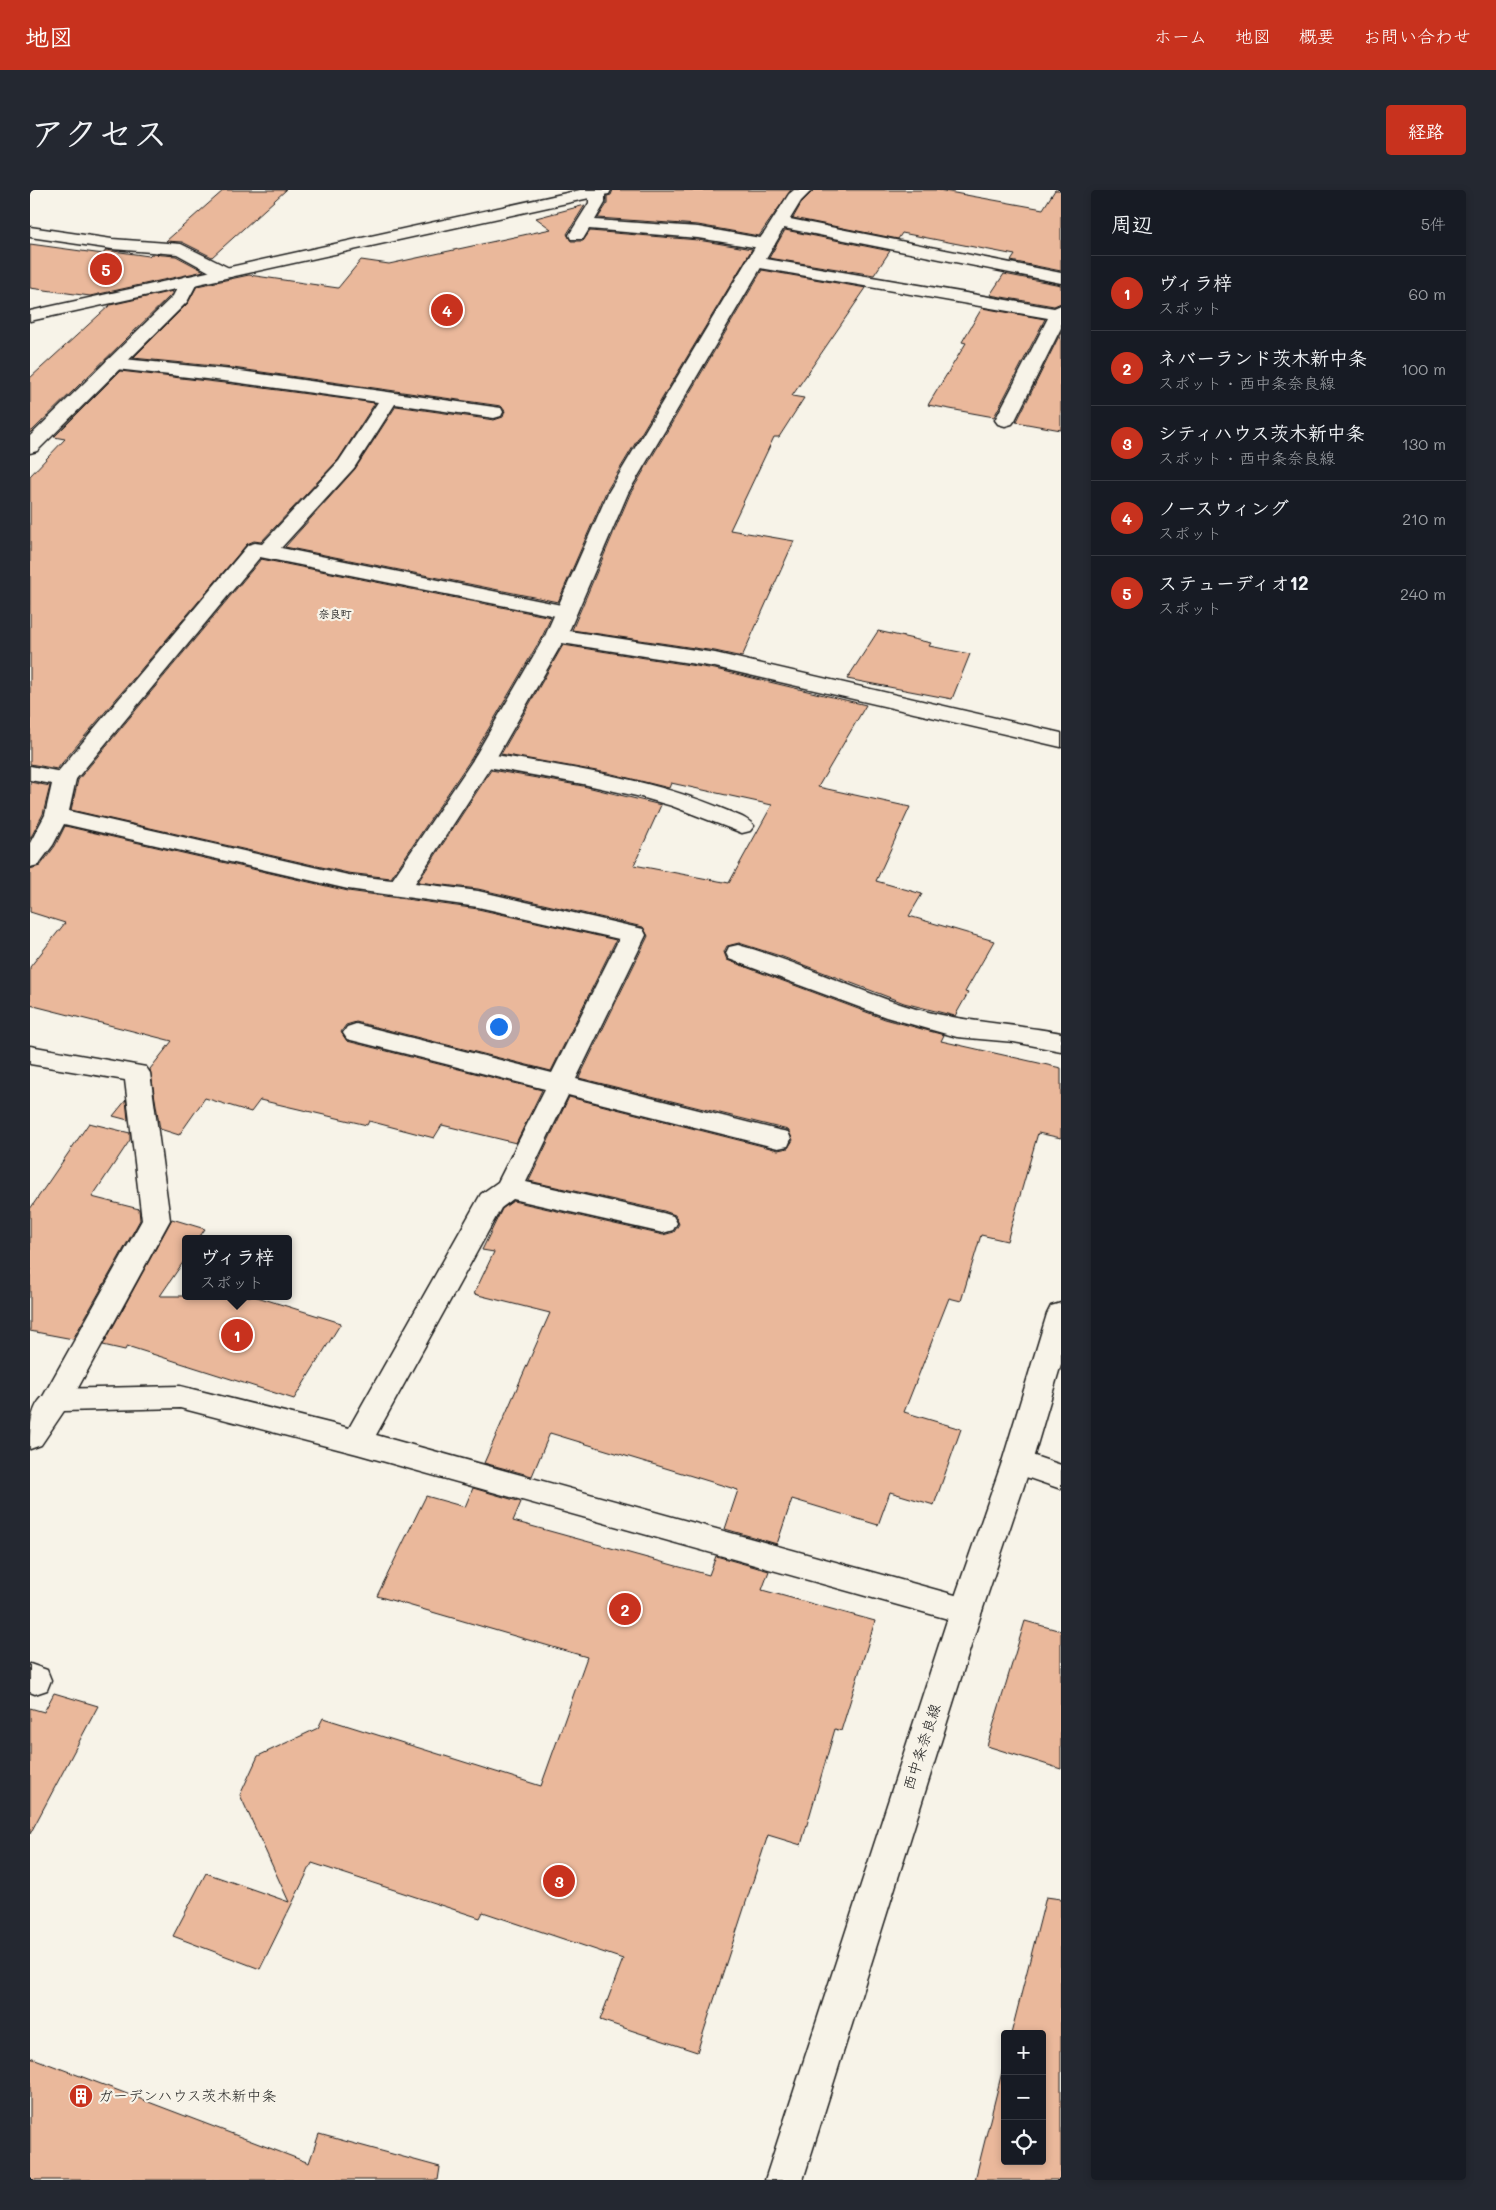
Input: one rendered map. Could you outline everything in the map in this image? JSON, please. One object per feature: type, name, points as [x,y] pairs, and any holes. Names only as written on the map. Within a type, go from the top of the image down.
[{"type":"street","points":[[400,888],[484,760],[556,636],[618,493],[772,234],[795,198],[804,190]]},
{"type":"street","points":[[30,316],[600,191],[597,203],[580,229],[658,228],[704,233],[772,234],[928,253],[1061,278]]},
{"type":"street","points":[[30,232],[112,244],[181,249],[225,273]]},
{"type":"street","points":[[755,262],[1060,312],[1005,420]]},
{"type":"street","points":[[30,447],[181,298],[189,282]]},
{"type":"street","points":[[114,364],[333,388],[494,412]]},
{"type":"street","points":[[266,552],[347,464],[390,398]]},
{"type":"street","points":[[30,860],[42,845],[57,815],[64,779],[255,550],[566,612]]},
{"type":"street","points":[[556,636],[715,660],[1061,740]]},
{"type":"street","points":[[484,760],[615,782],[719,815],[742,826]]},
{"type":"street","points":[[30,772],[64,779]]},
{"type":"street","points":[[57,815],[348,882],[478,899],[634,935],[509,1188],[491,1201],[357,1442]]},
{"type":"street","points":[[738,954],[895,1011],[957,1028],[1014,1033],[1061,1042]]},
{"type":"street","points":[[356,1033],[778,1138]]},
{"type":"street","points":[[30,1055],[137,1073],[156,1220],[56,1400],[30,1437]]},
{"type":"street","points":[[509,1188],[663,1223]]},
{"type":"street","name":"西中条奈良線","points":[[784,2180],[966,1611],[1017,1462],[1061,1314]]},
{"type":"street","points":[[56,1400],[180,1398],[357,1442],[966,1611]]},
{"type":"street","points":[[1017,1462],[1061,1477]]},
{"type":"building","points":[[224,190],[286,190],[212,257],[182,242],[166,241]]},
{"type":"building","points":[[613,190],[791,190],[759,236],[698,225],[598,218],[607,204],[607,196],[611,195]]},
{"type":"building","points":[[814,190],[938,190],[1043,209],[1055,190],[1061,190],[1061,271],[1011,261],[1015,255],[902,233],[898,239],[793,218],[802,202]]},
{"type":"building","points":[[585,205],[567,234],[571,241],[583,241],[590,231],[698,240],[752,249],[606,492],[558,602],[285,547],[355,469],[396,406],[494,420],[503,417],[505,411],[501,406],[233,368],[133,358],[188,303],[197,286],[249,275],[338,288],[361,260],[389,264],[551,229],[536,218]]},
{"type":"building","points":[[785,230],[890,251],[874,275],[769,258]]},
{"type":"building","points":[[30,244],[103,254],[106,250],[149,256],[151,254],[176,256],[204,271],[90,296],[30,288]]},
{"type":"building","points":[[762,270],[866,288],[792,396],[804,398],[779,437],[774,437],[730,530],[794,541],[742,657],[715,651],[572,630],[630,494]]},
{"type":"building","points":[[1004,274],[1061,285],[1061,303],[1054,306],[990,295]]},
{"type":"building","points":[[173,291],[30,433],[30,378],[110,305]]},
{"type":"building","points":[[982,308],[1045,319],[994,417],[928,405],[966,343],[962,342]]},
{"type":"building","points":[[1061,332],[1061,430],[1016,422],[1017,421]]},
{"type":"building","points":[[120,371],[375,403],[338,460],[261,542],[254,541],[247,544],[57,769],[30,764],[30,476],[65,439],[54,437]]},
{"type":"building","points":[[261,559],[551,617],[543,635],[471,759],[391,878],[348,873],[71,810],[78,780]]},
{"type":"building","points":[[878,631],[931,643],[929,646],[970,654],[952,699],[847,679]]},
{"type":"building","points":[[563,645],[715,669],[866,705],[818,787],[910,807],[876,881],[922,894],[909,916],[994,941],[965,992],[968,993],[955,1016],[904,1003],[780,956],[739,943],[727,946],[724,952],[727,960],[885,1019],[944,1035],[941,1041],[1061,1068],[1061,1138],[1038,1133],[1007,1241],[981,1235],[961,1301],[949,1298],[904,1412],[961,1429],[934,1505],[890,1492],[878,1525],[792,1499],[777,1544],[725,1529],[738,1490],[550,1433],[532,1476],[484,1463],[550,1313],[474,1294],[494,1252],[482,1250],[502,1209],[513,1201],[663,1235],[674,1232],[679,1224],[675,1215],[664,1211],[529,1181],[569,1097],[778,1150],[788,1148],[793,1140],[788,1130],[579,1078],[648,936],[643,927],[478,889],[418,882],[491,770],[583,786],[661,805],[634,865],[729,883],[772,805],[671,783],[669,788],[608,773],[501,754]]},
{"type":"building","points":[[30,782],[50,786],[43,814],[30,839]]},
{"type":"building","points":[[65,826],[348,891],[478,909],[616,940],[551,1071],[356,1022],[346,1025],[341,1032],[347,1041],[542,1090],[516,1143],[442,1125],[434,1138],[369,1121],[367,1125],[260,1100],[251,1112],[205,1098],[179,1135],[160,1129],[150,1069],[172,1041],[30,1005],[30,967],[65,923],[30,912],[30,869],[40,866],[55,846]]},
{"type":"building","points":[[126,1100],[128,1120],[113,1116]]},
{"type":"building","points":[[89,1123],[130,1133],[130,1140],[92,1197],[139,1209],[140,1220],[73,1339],[30,1331],[30,1209]]},
{"type":"building","points":[[172,1219],[205,1229],[201,1235],[182,1235],[182,1264],[160,1296],[182,1296],[182,1300],[267,1300],[341,1323],[294,1399],[127,1346],[125,1350],[103,1345]]},
{"type":"building","points":[[473,1488],[521,1502],[513,1521],[709,1575],[716,1556],[769,1571],[762,1590],[875,1621],[841,1731],[835,1729],[801,1845],[768,1835],[697,2052],[600,2020],[623,1959],[483,1912],[480,1918],[312,1863],[260,1969],[173,1936],[206,1873],[289,1902],[240,1795],[258,1756],[318,1728],[323,1718],[541,1786],[587,1657],[377,1596],[426,1496],[465,1507]]},
{"type":"building","points":[[1025,1621],[1061,1631],[1061,1769],[987,1746]]},
{"type":"building","points":[[54,1693],[98,1706],[30,1834],[30,1708],[44,1712]]},
{"type":"building","points":[[1046,1897],[1061,1899],[1061,2180],[975,2180],[1001,2076],[1001,2165],[1046,2165],[1046,2030],[1012,2030]]},
{"type":"building","name":"ガーデンハウス茨木新中条","points":[[30,2057],[309,2163],[319,2134],[440,2167],[438,2180],[30,2180]]},
{"type":"place","name":"ステューディオ12","points":[[106,269]]},
{"type":"place","name":"ノースウィング","points":[[447,310]]},
{"type":"place","name":"ヴィラ梓","points":[[237,1335]]},
{"type":"place","name":"ネバーランド茨木新中条","points":[[625,1609]]},
{"type":"place","name":"シティハウス茨木新中条","points":[[559,1881]]},
{"type":"place","name":"ガーデンハウス茨木新中条","points":[[81,2096]]},
{"type":"district","name":"奈良町","points":[[335,614]]}]
